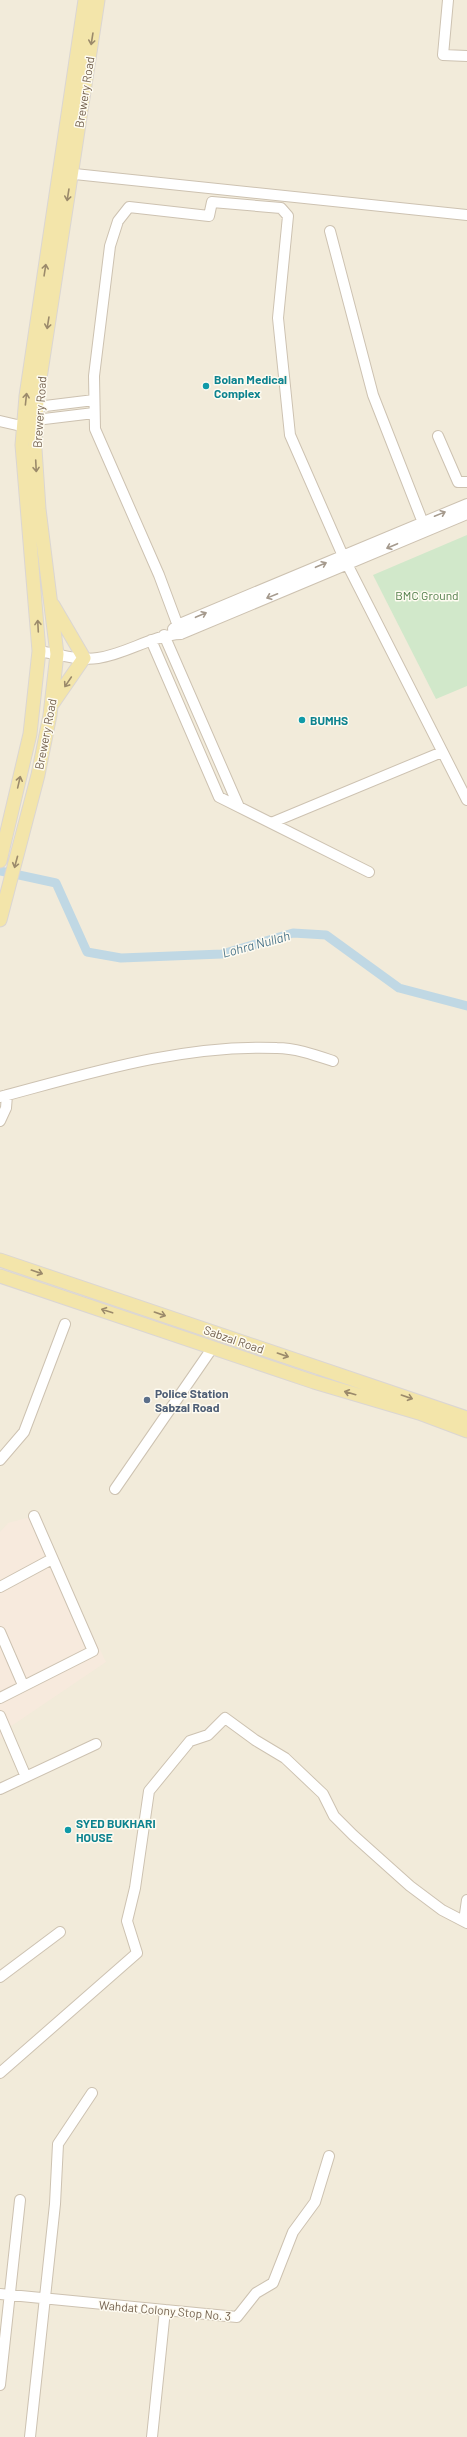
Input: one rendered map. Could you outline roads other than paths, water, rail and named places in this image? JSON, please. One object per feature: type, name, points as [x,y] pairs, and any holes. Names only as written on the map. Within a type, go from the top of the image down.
[{"type":"main road","name":"Brewery Road","points":[[0,920],[26,824],[51,706],[56,654],[39,509],[33,421],[65,173],[85,0]]},
{"type":"main road","name":"Brewery Road","points":[[0,861],[11,820],[30,734],[39,651],[22,445],[33,421],[26,396],[65,173],[98,0]]},
{"type":"main road","points":[[50,601],[84,658],[51,706]]},
{"type":"main road","name":"Sabzal Road","points":[[0,1260],[467,1418]]},
{"type":"main road","name":"Sabzal Road","points":[[0,1276],[314,1382],[419,1413],[467,1431]]},
{"type":"main road","points":[[186,1338],[190,1324]]},
{"type":"street","points":[[448,0],[443,55],[467,56]]},
{"type":"street","points":[[65,173],[467,215]]},
{"type":"street","points":[[179,629],[159,575],[95,429],[94,376],[110,246],[122,214],[129,207],[209,216],[212,202],[281,208],[288,216],[278,318],[290,435],[345,560],[467,800]]},
{"type":"street","points":[[330,231],[373,395],[426,531]]},
{"type":"street","points":[[33,421],[94,400]]},
{"type":"street","points":[[0,421],[33,421],[94,413]]},
{"type":"street","points":[[438,436],[458,482],[467,482]]},
{"type":"street","points":[[345,560],[422,521],[467,504]]},
{"type":"street","points":[[39,651],[84,658],[112,655],[166,635],[345,560],[426,531],[467,514]]},
{"type":"street","points":[[166,635],[239,806]]},
{"type":"street","points":[[151,640],[219,797],[368,872]]},
{"type":"street","points":[[270,822],[442,752]]},
{"type":"street","points":[[0,1122],[6,1108],[4,1096],[153,1058],[229,1049],[278,1048],[333,1061]]},
{"type":"street","points":[[0,1460],[24,1432],[64,1324]]},
{"type":"street","points":[[115,1489],[213,1347]]},
{"type":"street","points":[[0,1698],[23,1685],[93,1651],[34,1516]]},
{"type":"street","points":[[0,1587],[52,1559]]},
{"type":"street","points":[[0,1632],[23,1685]]},
{"type":"street","points":[[0,1716],[26,1777]]},
{"type":"street","points":[[0,2073],[137,1953],[127,1921],[135,1888],[149,1791],[190,1741],[208,1735],[225,1718],[285,1758],[323,1794],[334,1816],[410,1886],[442,1910],[465,1922],[467,1900]]},
{"type":"street","points":[[0,1790],[96,1744]]},
{"type":"street","points":[[0,1977],[60,1932]]},
{"type":"street","points":[[30,2437],[55,2204],[58,2144],[92,2093]]},
{"type":"street","name":"Wahdat Colony Stop No. 3","points":[[4,2294],[237,2317],[256,2293],[273,2283],[293,2232],[315,2202],[329,2156]]},
{"type":"street","points":[[0,2385],[4,2294],[20,2200]]},
{"type":"street","points":[[152,2437],[165,2310]]},
{"type":"waterway","name":"Lohra Nullah","points":[[0,871],[56,883],[87,952],[121,958],[222,954],[293,933],[326,935],[399,988],[467,1006]]},
{"type":"place","name":"Bolan Medical Complex","points":[[206,386]]},
{"type":"place","name":"BUMHS","points":[[302,720]]},
{"type":"place","name":"Police Station Sabzal Road","points":[[147,1400]]},
{"type":"place","name":"SYED BUKHARI HOUSE","points":[[68,1830]]},
{"type":"park label","name":"BMC Ground","points":[[427,595]]}]
